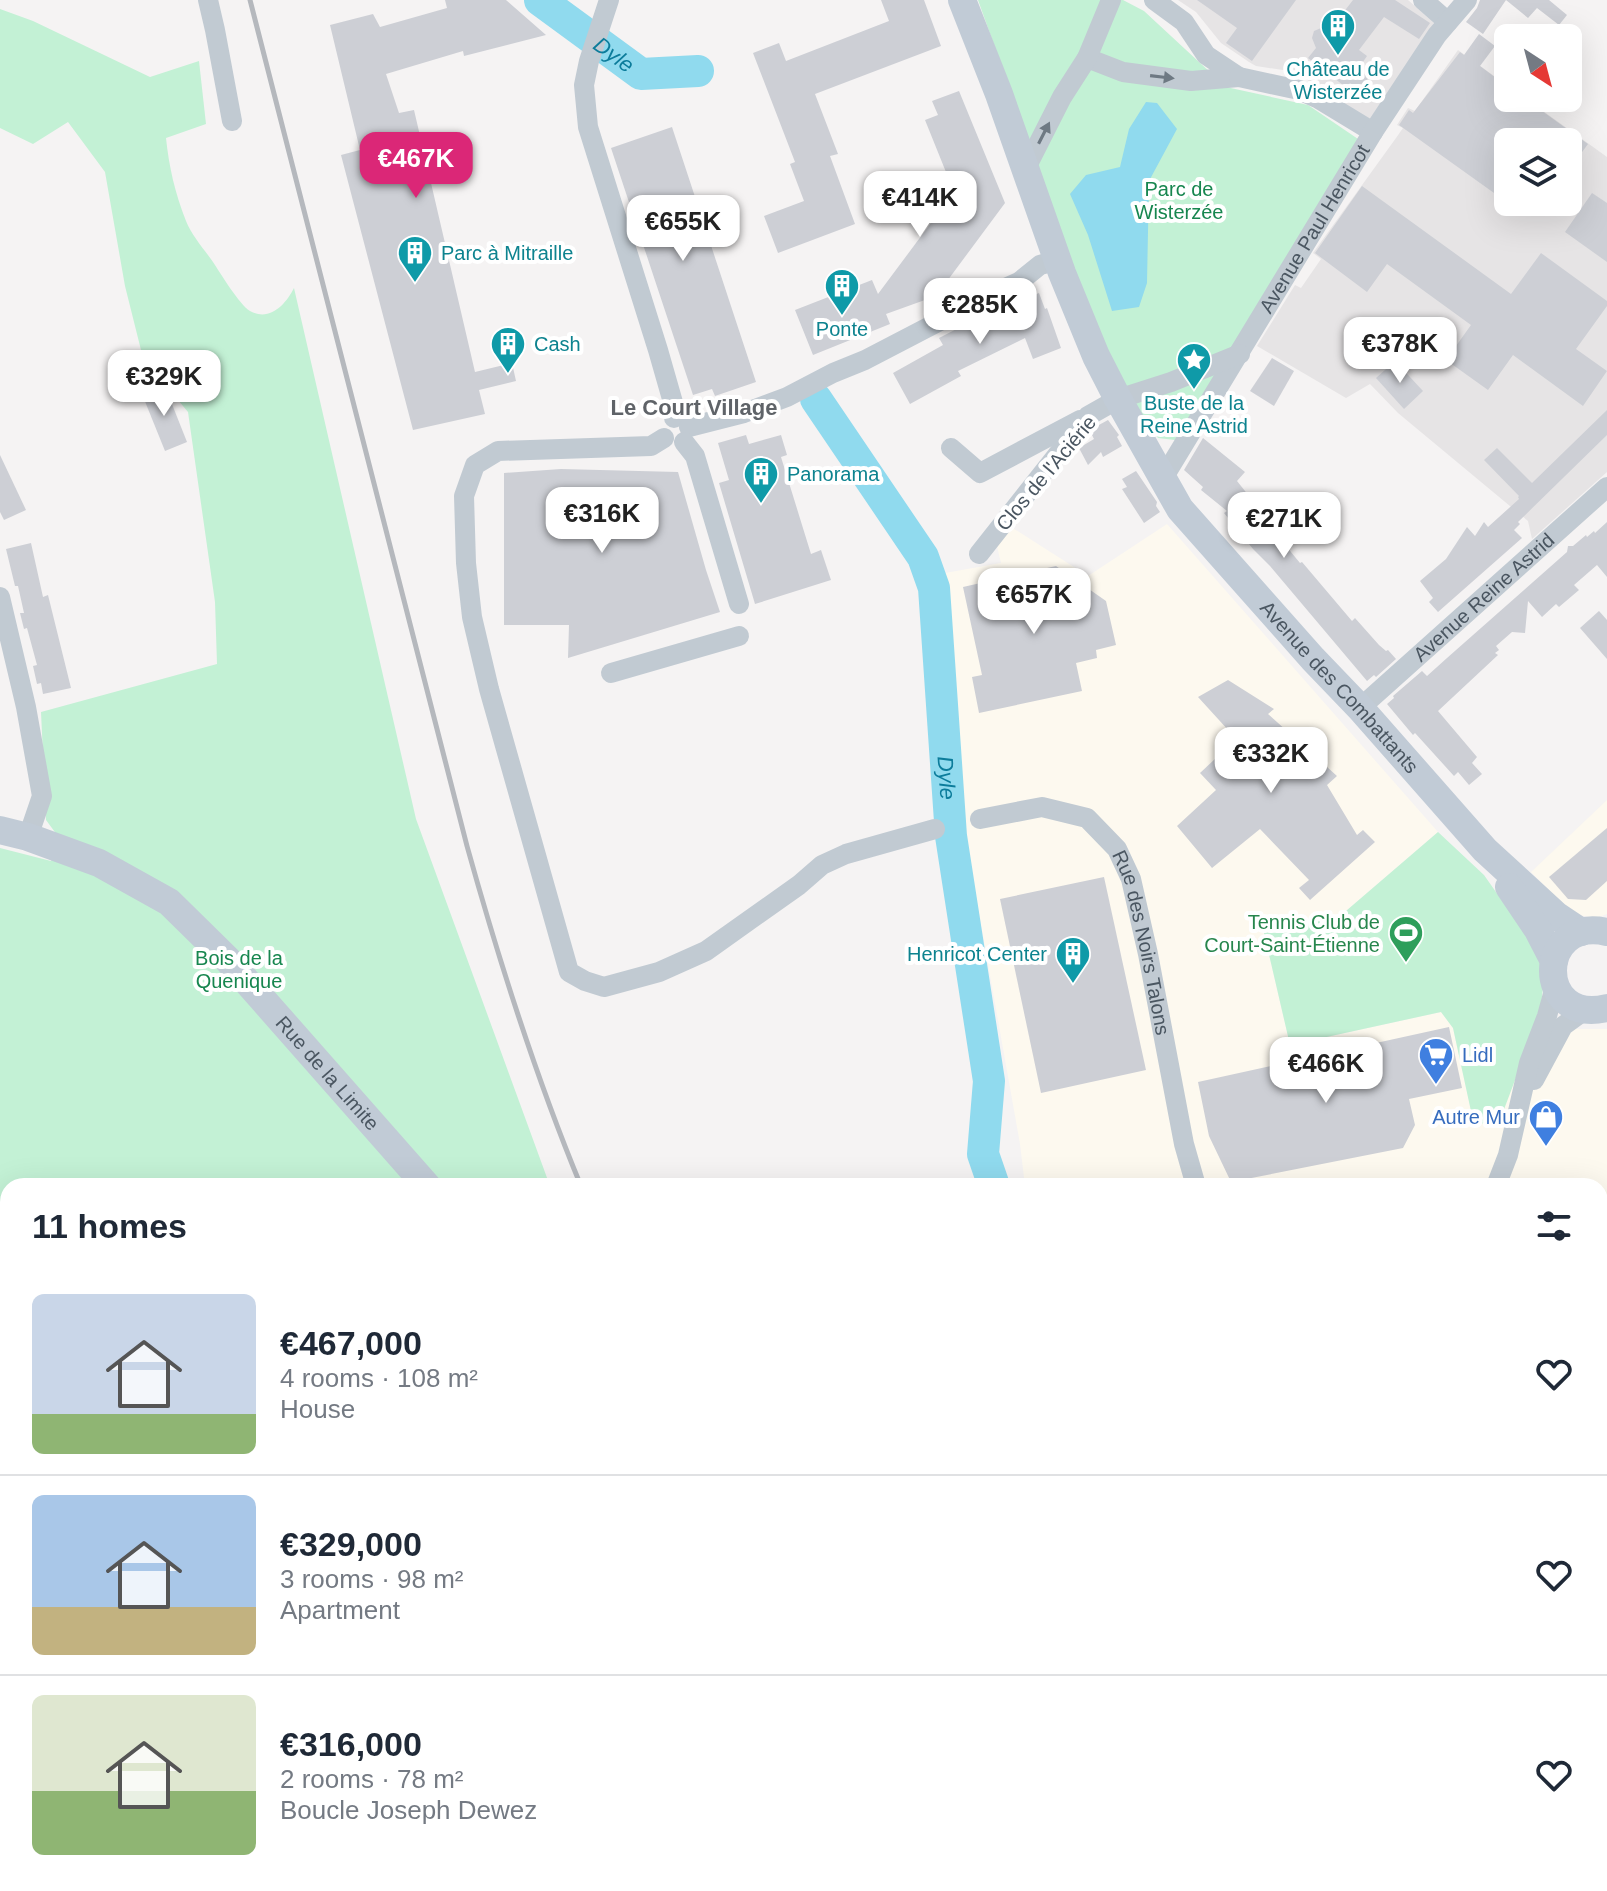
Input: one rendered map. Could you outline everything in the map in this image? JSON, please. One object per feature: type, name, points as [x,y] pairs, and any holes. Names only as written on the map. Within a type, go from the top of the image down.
[{"type":"main road","name":"Avenue des Combattants","points":[[962,0],[1096,356],[1180,509],[1485,850],[1557,916],[1600,932]]},
{"type":"main road","name":"Rue de la Limite","points":[[0,830],[99,863],[169,902],[227,959],[420,1178]]},
{"type":"main road","name":"Avenue des Combattants","points":[[1485,850],[1538,930],[1555,974]]},
{"type":"main road","points":[[1599,1011],[1572,1006],[1555,974],[1560,946],[1569,938],[1600,932]]},
{"type":"street","points":[[208,0],[232,121]]},
{"type":"street","points":[[609,0],[584,85],[588,127],[658,350],[678,431],[695,456],[739,604]]},
{"type":"street","points":[[1025,170],[1062,97],[1087,58],[1111,0]]},
{"type":"street","points":[[1154,0],[1184,22],[1206,55],[1239,77]]},
{"type":"street","points":[[1423,0],[1448,22]]},
{"type":"street","name":"Avenue Paul Henricot","points":[[1162,480],[1373,132],[1437,35],[1467,0]]},
{"type":"street","points":[[1087,58],[1123,72],[1191,81],[1239,77],[1299,90],[1373,132]]},
{"type":"street","points":[[935,829],[846,854],[822,865],[706,951],[659,972],[604,987],[569,972],[489,689],[472,617],[466,563],[464,496],[475,465],[498,451],[651,446],[678,431],[744,413],[787,397],[990,295],[1019,282],[1046,278],[1060,266]]},
{"type":"street","points":[[1118,399],[1240,354]]},
{"type":"street","name":"Clos de l'Aciérie","points":[[979,554],[1088,416],[1118,399]]},
{"type":"street","points":[[951,448],[980,473],[1088,416]]},
{"type":"street","name":"Avenue Reine Astrid","points":[[1360,708],[1607,487]]},
{"type":"street","points":[[0,597],[26,707],[42,796],[28,837]]},
{"type":"street","points":[[611,673],[739,636]]},
{"type":"street","name":"Rue des Noirs Talons","points":[[980,819],[1042,807],[1087,818],[1117,849],[1131,879],[1184,1144],[1194,1178]]},
{"type":"street","points":[[1499,1178],[1508,1155],[1529,1063],[1547,1016],[1555,974]]},
{"type":"street","points":[[1516,1116],[1563,1026],[1599,1011]]},
{"type":"shaded area","points":[[1178,0],[1408,0],[1434,23],[1370,119],[1340,103],[1296,72],[1256,66],[1249,62],[1221,43],[1196,12]]},
{"type":"shaded area","points":[[1458,50],[1494,76],[1494,112],[1544,112],[1567,128],[1494,128],[1494,216],[1582,216],[1582,139],[1607,157],[1607,472],[1532,539],[1528,521],[1398,413],[1370,384],[1346,398],[1257,346],[1295,285],[1301,288],[1321,259],[1313,253],[1403,128],[1397,125],[1408,108],[1415,111]]},
{"type":"shaded area","points":[[1167,524],[1438,832],[1339,917],[1264,933],[1290,1045],[1441,1012],[1453,1028],[1474,1124],[1540,1014],[1577,1029],[1607,1029],[1607,1178],[1024,1178],[966,840],[945,573],[1001,563],[996,542],[1008,525],[1088,576]]},
{"type":"shaded area","points":[[1607,800],[1607,914],[1596,918],[1573,914],[1531,872]]},
{"type":"green space","name":"Parc de Wisterzée","points":[[978,0],[1123,0],[1144,11],[1226,87],[1308,105],[1361,141],[1175,440],[1158,438],[1104,352]]},
{"type":"green space","name":"Bois de la Quenique","points":[[0,9],[33,21],[150,77],[199,61],[206,124],[166,138],[179,200],[195,237],[250,311],[271,313],[287,300],[294,288],[416,819],[547,1178],[0,1178],[0,848],[51,861],[60,839],[46,820],[41,712],[217,664],[215,602],[188,412],[143,358],[125,286],[105,172],[68,122],[33,144],[0,128]]},
{"type":"green space","name":"Tennis Club de Court-Saint-Étienne","points":[[1438,832],[1484,875],[1536,949],[1544,979],[1540,1014],[1500,1120],[1474,1125],[1453,1028],[1441,1012],[1290,1045],[1264,933],[1339,917]]},
{"type":"water","points":[[1146,102],[1157,103],[1177,129],[1149,181],[1147,283],[1139,307],[1112,311],[1088,235],[1070,194],[1086,175],[1120,167],[1129,129]]},
{"type":"building","name":"Parc à Mitraille","points":[[445,0],[506,0],[546,35],[464,56],[463,51],[386,74],[399,113],[414,110],[475,372],[512,363],[516,381],[479,390],[485,414],[413,430],[341,155],[360,150],[330,25],[373,14],[380,27],[447,8]]},
{"type":"building","points":[[881,0],[924,0],[941,46],[815,94],[838,154],[830,156],[855,224],[778,253],[764,216],[804,201],[790,164],[795,162],[753,53],[779,43],[786,61],[889,21]]},
{"type":"building","points":[[1197,0],[1296,0],[1252,61],[1226,43],[1237,28]]},
{"type":"building","name":"Château de Wisterzée","points":[[1353,0],[1395,0],[1430,23],[1419,39],[1384,17],[1359,50],[1367,56],[1358,69],[1369,77],[1352,101],[1339,91],[1343,85],[1308,58],[1316,48],[1312,38],[1314,31],[1333,26]]},
{"type":"building","points":[[1480,0],[1506,0],[1483,34],[1466,22]]},
{"type":"building","points":[[1506,0],[1549,0],[1567,15],[1558,24],[1537,8],[1528,18]]},
{"type":"building","points":[[1479,34],[1494,45],[1480,66],[1494,76],[1494,112],[1543,112],[1566,128],[1494,128],[1494,193],[1399,125],[1409,110],[1413,113],[1460,52],[1464,55]]},
{"type":"building","points":[[959,91],[1005,203],[936,296],[886,314],[890,324],[813,355],[795,310],[872,280],[878,294],[954,192],[925,120],[938,115],[932,101]]},
{"type":"building","points":[[672,127],[756,382],[715,396],[712,389],[693,395],[611,148]]},
{"type":"building","points":[[1362,186],[1511,294],[1541,253],[1607,301],[1607,306],[1576,349],[1607,371],[1583,406],[1513,355],[1488,390],[1446,360],[1471,325],[1387,264],[1367,292],[1315,253]]},
{"type":"building","points":[[1592,193],[1607,203],[1607,262],[1565,232],[1576,216],[1582,216],[1582,207]]},
{"type":"building","points":[[1039,293],[1061,348],[1033,359],[1025,338],[958,371],[961,376],[910,404],[893,373],[943,345],[939,338]]},
{"type":"building","points":[[1272,358],[1294,371],[1274,406],[1250,391]]},
{"type":"building","points":[[1395,361],[1423,391],[1404,409],[1376,378]]},
{"type":"building","points":[[164,384],[187,442],[165,451],[142,394]]},
{"type":"building","points":[[1607,410],[1607,435],[1518,522],[1520,524],[1514,530],[1522,538],[1438,612],[1429,602],[1433,598],[1420,581],[1446,559],[1467,527],[1475,536],[1484,522],[1488,527],[1519,499],[1484,460],[1497,448],[1532,483]]},
{"type":"building","points":[[1108,420],[1119,435],[1117,437],[1122,446],[1103,457],[1101,452],[1088,465],[1079,448],[1094,439],[1091,433]]},
{"type":"building","name":"Panorama","points":[[746,435],[749,444],[781,435],[787,455],[781,457],[811,554],[821,550],[831,580],[755,604],[719,483],[729,480],[718,443]]},
{"type":"building","points":[[1203,438],[1245,472],[1237,481],[1265,516],[1263,518],[1352,621],[1355,618],[1396,659],[1376,677],[1374,675],[1367,681],[1253,549],[1224,513],[1227,511],[1201,490],[1203,487],[1184,470]]},
{"type":"building","points":[[0,455],[26,510],[4,520],[0,512]]},
{"type":"building","points":[[561,469],[678,472],[720,612],[568,658],[569,625],[504,625],[504,473]]},
{"type":"building","points":[[1136,471],[1157,502],[1160,512],[1144,523],[1122,489],[1127,487],[1122,479]]},
{"type":"building","points":[[1607,522],[1607,577],[1597,565],[1574,585],[1579,590],[1542,617],[1528,601],[1525,633],[1512,632],[1496,646],[1499,650],[1495,653],[1498,655],[1438,711],[1477,757],[1472,763],[1482,774],[1469,785],[1458,772],[1454,776],[1387,704],[1422,671],[1427,676],[1567,552],[1568,546],[1595,533]]},
{"type":"building","points":[[31,543],[43,597],[48,595],[71,688],[43,694],[41,683],[37,684],[33,666],[37,665],[27,628],[24,629],[18,586],[15,586],[6,549]]},
{"type":"building","points":[[1056,566],[1106,601],[1116,645],[1096,650],[1097,658],[1076,663],[1082,691],[979,713],[972,677],[982,675],[963,587]]},
{"type":"building","points":[[1599,611],[1607,620],[1607,659],[1580,628]]},
{"type":"building","points":[[1228,680],[1274,709],[1268,714],[1337,776],[1327,785],[1357,835],[1363,830],[1375,842],[1310,900],[1299,888],[1309,880],[1260,829],[1212,868],[1177,826],[1216,790],[1200,773],[1232,743],[1223,735],[1229,731],[1198,697]]},
{"type":"building","points":[[1607,828],[1607,881],[1586,900],[1568,899],[1549,877]]},
{"type":"building","name":"Henricot Center","points":[[1104,877],[1146,1070],[1041,1093],[1000,899]]},
{"type":"building","points":[[1449,1027],[1462,1088],[1409,1099],[1415,1125],[1403,1148],[1251,1178],[1229,1178],[1209,1136],[1198,1082]]},
{"type":"waterway","name":"Dyle","points":[[540,0],[641,74],[698,71]]},
{"type":"waterway","name":"Dyle","points":[[816,399],[923,557],[934,588],[951,836],[989,1081],[983,1154],[991,1178]]},
{"type":"railway","points":[[250,0],[467,846],[519,1018],[578,1178]]},
{"type":"place","name":"Château de Wisterzée","points":[[1338,57]]},
{"type":"place","name":"Parc à Mitraille","points":[[415,284]]},
{"type":"place","name":"Ponte","points":[[842,317]]},
{"type":"place","name":"Cash","points":[[508,375]]},
{"type":"place","name":"Buste de la Reine Astrid","points":[[1194,391]]},
{"type":"place","name":"Panorama","points":[[761,505]]},
{"type":"place","name":"Tennis Club de Court-Saint-Étienne","points":[[1406,964]]},
{"type":"place","name":"Henricot Center","points":[[1073,985]]},
{"type":"place","name":"Lidl","points":[[1436,1086]]},
{"type":"place","name":"Autre Mur","points":[[1546,1148]]},
{"type":"district","name":"Le Court Village","points":[[694,407]]}]
